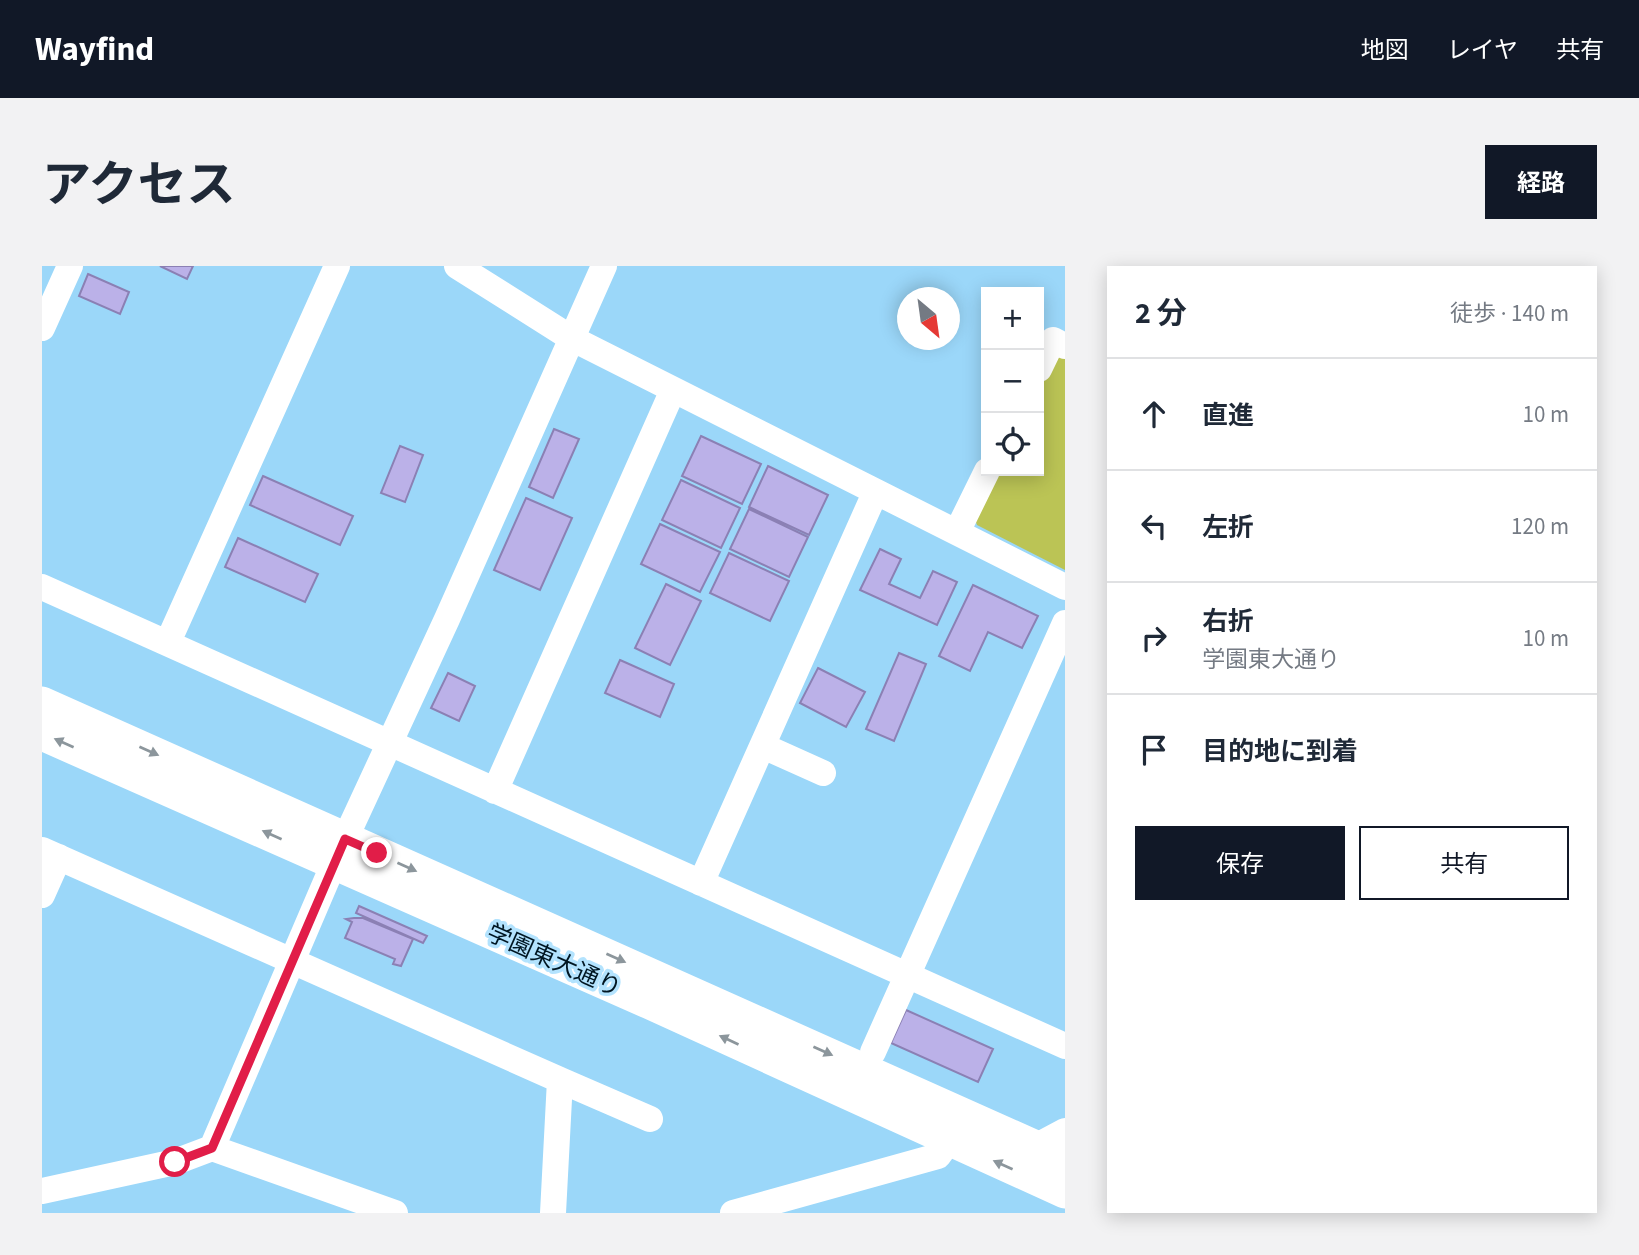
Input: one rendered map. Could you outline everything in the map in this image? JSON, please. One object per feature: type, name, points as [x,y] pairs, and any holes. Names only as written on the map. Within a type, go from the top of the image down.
[{"type":"main road","name":"学園東大通り","points":[[42,703],[650,1003],[1065,1192]]},
{"type":"main road","name":"学園東大通り","points":[[42,734],[617,958],[1050,1154]]},
{"type":"street","points":[[42,328],[70,266]]},
{"type":"street","points":[[169,642],[337,266]]},
{"type":"street","points":[[457,266],[571,338],[1065,587]]},
{"type":"street","points":[[212,1148],[339,851],[447,619],[604,266]]},
{"type":"street","points":[[1044,359],[1053,340],[1065,346]]},
{"type":"street","points":[[495,791],[673,390]]},
{"type":"street","points":[[957,532],[985,476]]},
{"type":"street","points":[[701,883],[875,493]]},
{"type":"street","points":[[42,587],[1065,1046]]},
{"type":"street","points":[[873,1052],[1065,623]]},
{"type":"street","points":[[763,746],[823,773]]},
{"type":"street","points":[[42,895],[50,854],[650,1119]]},
{"type":"street","points":[[553,1213],[560,1080]]},
{"type":"street","points":[[1050,1154],[1065,1131]]},
{"type":"street","points":[[733,1213],[938,1156],[949,1141]]},
{"type":"street","points":[[42,1191],[175,1162],[212,1148],[395,1213]]},
{"type":"green space","points":[[1065,354],[1065,570],[977,525],[973,514],[992,476],[1044,476],[1044,375],[1054,356]]},
{"type":"building","points":[[160,266],[193,266],[187,279]]},
{"type":"building","points":[[88,274],[129,292],[120,314],[79,296]]},
{"type":"building","points":[[554,429],[579,439],[553,498],[529,487]]},
{"type":"building","points":[[701,436],[761,464],[742,504],[682,476]]},
{"type":"building","points":[[400,446],[423,455],[405,502],[381,493]]},
{"type":"building","points":[[768,466],[828,495],[809,535],[749,507]]},
{"type":"building","points":[[263,476],[353,516],[340,545],[250,505]]},
{"type":"building","points":[[681,480],[740,508],[721,548],[662,520]]},
{"type":"building","points":[[526,498],[572,518],[540,590],[494,570]]},
{"type":"building","points":[[749,509],[808,537],[789,577],[730,549]]},
{"type":"building","points":[[660,524],[720,552],[700,592],[641,564]]},
{"type":"building","points":[[238,538],[318,574],[305,602],[225,567]]},
{"type":"building","points":[[880,549],[901,559],[889,584],[920,598],[933,571],[957,582],[937,625],[860,590]]},
{"type":"building","points":[[729,553],[789,581],[770,621],[710,593]]},
{"type":"building","points":[[666,584],[701,601],[670,665],[635,648]]},
{"type":"building","points":[[973,585],[1038,616],[1022,648],[988,632],[970,671],[939,656]]},
{"type":"building","points":[[899,653],[926,664],[894,741],[866,729]]},
{"type":"building","points":[[620,660],[674,684],[660,717],[605,693]]},
{"type":"building","points":[[818,668],[865,692],[846,727],[800,703]]},
{"type":"building","points":[[448,673],[475,686],[459,721],[431,708]]},
{"type":"building","points":[[359,906],[427,936],[423,943],[356,913]]},
{"type":"building","points":[[363,918],[413,939],[401,966],[393,964],[395,959],[345,938],[352,922],[346,919]]},
{"type":"building","points":[[906,1010],[993,1049],[978,1082],[891,1043]]},
{"type":"route","points":[[175,1162],[212,1148],[345,839],[377,853]]}]
